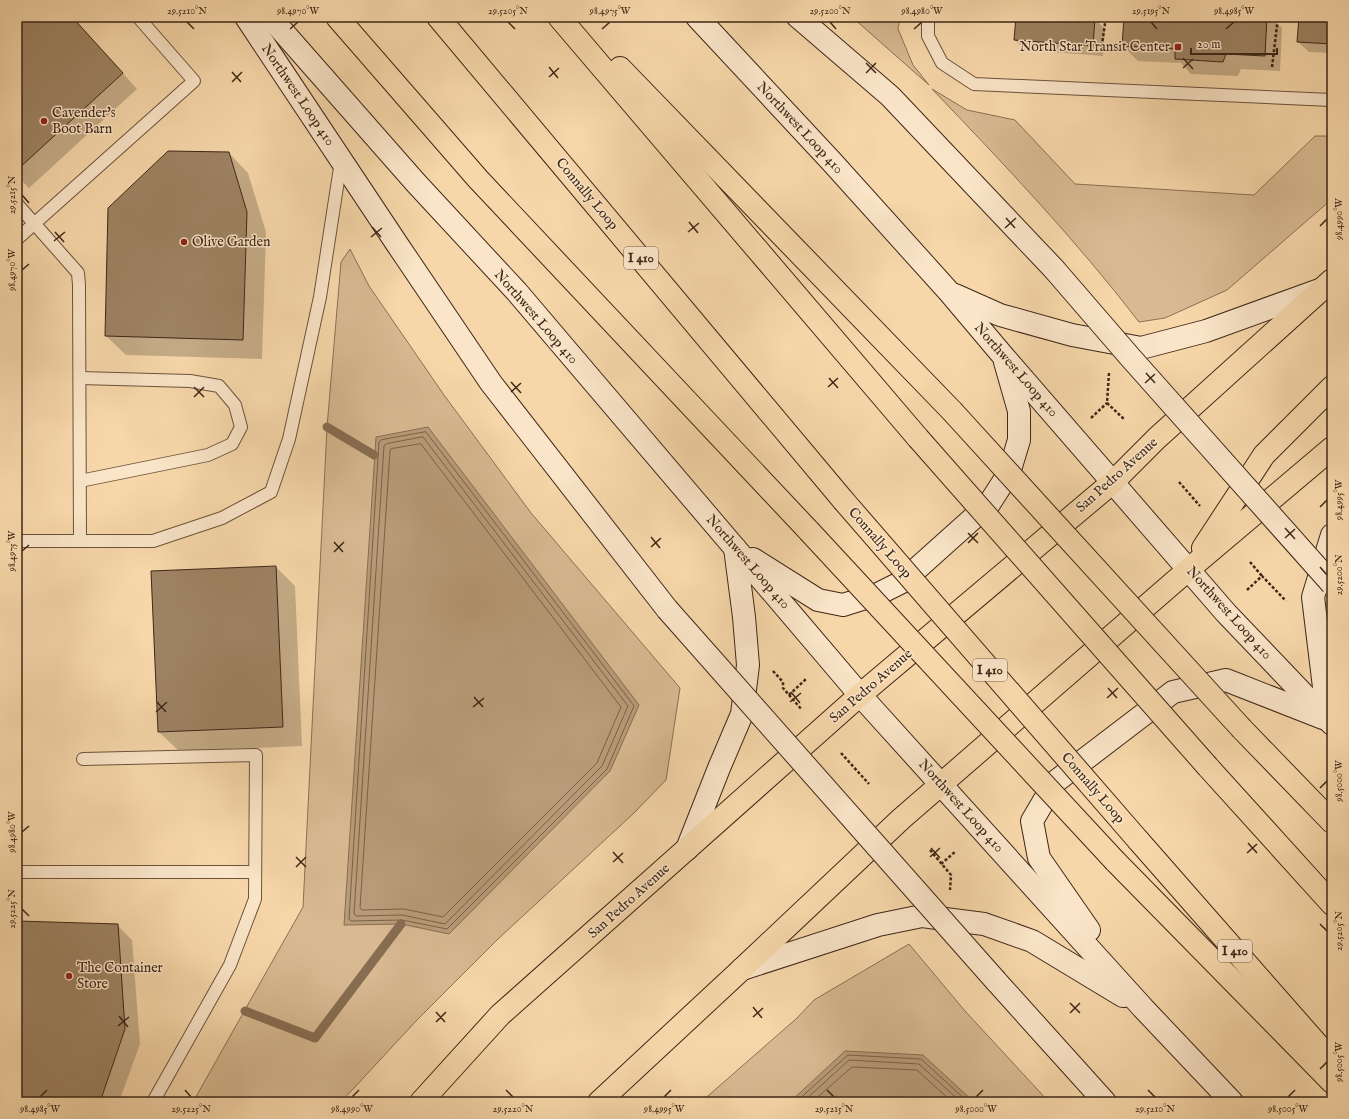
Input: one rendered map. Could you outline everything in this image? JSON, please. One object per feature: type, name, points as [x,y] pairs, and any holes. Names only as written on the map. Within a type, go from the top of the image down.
[{"type":"main road","name":"Northwest Loop 410","points":[[246,17],[491,383],[667,609],[1105,1102]]},
{"type":"main road","name":"Northwest Loop 410","points":[[270,17],[416,183],[517,292],[860,694],[1143,1008],[1232,1102]]},
{"type":"main road","points":[[337,17],[478,179],[809,531],[1115,861],[1332,1082]]},
{"type":"main road","name":"Connally Loop","points":[[438,17],[843,500],[1332,1061]]},
{"type":"main road","points":[[559,17],[918,438],[1208,767],[1332,904]]},
{"type":"main road","points":[[571,17],[952,411],[1242,729],[1332,822]]},
{"type":"main road","name":"Northwest Loop 410","points":[[697,17],[832,162],[950,293],[1231,618],[1330,722]]},
{"type":"main road","points":[[798,17],[890,96],[1054,269],[1130,357],[1332,584]]},
{"type":"main road","points":[[950,293],[1007,317],[1072,335],[1141,348],[1206,331],[1327,284]]},
{"type":"main road","name":"San Pedro Avenue","points":[[421,1102],[500,1015],[688,849],[860,694],[1112,482],[1157,438],[1327,284]]},
{"type":"main road","points":[[735,548],[818,600],[843,605],[878,594],[902,582],[989,504],[1009,473],[1019,440],[1019,411],[1004,357]]},
{"type":"main road","points":[[1189,569],[1264,456],[1332,387]]},
{"type":"main road","points":[[599,1102],[897,823],[1189,569],[1332,448]]},
{"type":"main road","points":[[1143,1008],[1039,858],[1032,821],[1055,782],[1173,692],[1226,680],[1330,722],[1313,596],[1332,535]]},
{"type":"main road","points":[[688,849],[719,768],[742,714],[748,665],[744,617],[735,548]]},
{"type":"main road","points":[[742,969],[878,925],[922,916],[984,924],[1032,941],[1143,1008]]},
{"type":"lane","points":[[17,239],[194,80],[138,17]]},
{"type":"lane","points":[[928,17],[928,36],[942,62],[974,84],[1332,100]]},
{"type":"lane","points":[[17,541],[153,541],[222,518],[271,492],[289,439],[320,297],[341,160]]},
{"type":"lane","points":[[17,204],[78,273],[80,378],[80,541]]},
{"type":"lane","points":[[80,378],[190,381],[219,386],[235,405],[241,427],[232,444],[208,455],[80,481]]},
{"type":"lane","points":[[83,759],[256,755],[255,899],[230,964],[153,1102]]},
{"type":"lane","points":[[17,872],[255,872]]},
{"type":"path","points":[[1101,51],[1106,17]]},
{"type":"path","points":[[1272,67],[1278,17]]},
{"type":"path","points":[[1090,419],[1107,403],[1110,370]]},
{"type":"path","points":[[1107,403],[1125,420]]},
{"type":"path","points":[[1179,482],[1202,508]]},
{"type":"path","points":[[1250,562],[1288,602]]},
{"type":"path","points":[[1247,590],[1262,576]]},
{"type":"path","points":[[789,695],[806,679]]},
{"type":"path","points":[[841,753],[869,784]]},
{"type":"path","points":[[930,850],[951,875],[949,896]]},
{"type":"path","points":[[941,864],[956,851]]},
{"type":"shaded area","points":[[852,17],[900,17],[898,29],[913,65],[929,85]]},
{"type":"shaded area","points":[[932,89],[967,110],[1015,120],[1075,184],[1254,195],[1315,136],[1332,136],[1332,199],[1227,290],[1165,318],[1139,322],[1065,232],[1013,174]]},
{"type":"shaded area","points":[[350,249],[369,286],[444,395],[531,513],[680,688],[666,780],[634,813],[498,939],[417,1020],[341,1102],[193,1102],[303,907],[327,427],[341,262]]},
{"type":"shaded area","points":[[909,944],[965,1011],[1049,1102],[701,1102],[797,1018],[814,1000]]},
{"type":"water","points":[[428,427],[639,705],[610,771],[449,934],[401,924],[344,925],[376,437]]},
{"type":"water","points":[[845,1051],[923,1055],[974,1102],[790,1102]]},
{"type":"building","name":"Cavender's Boot Barn","points":[[17,17],[72,17],[123,73],[17,170]]},
{"type":"building","points":[[1016,17],[1095,18],[1093,46],[1014,40]]},
{"type":"building","points":[[1124,17],[1267,17],[1265,56],[1226,54],[1223,62],[1175,59],[1175,49],[1122,46]]},
{"type":"building","points":[[1299,17],[1332,17],[1332,44],[1297,42]]},
{"type":"building","points":[[168,151],[229,152],[247,212],[243,340],[105,336],[108,208]]},
{"type":"building","points":[[276,566],[283,727],[158,732],[151,571]]},
{"type":"building","name":"The Container Store","points":[[17,921],[118,924],[125,1029],[100,1102],[17,1102]]},
{"type":"waterway","points":[[327,427],[374,455]]},
{"type":"waterway","points":[[245,1011],[315,1038],[401,924]]},
{"type":"place","name":"North Star Transit Center","points":[[1178,47]]},
{"type":"place","name":"Cavender's Boot Barn","points":[[44,121]]},
{"type":"place","name":"Olive Garden","points":[[184,242]]},
{"type":"place","name":"The Container Store","points":[[69,976]]}]
